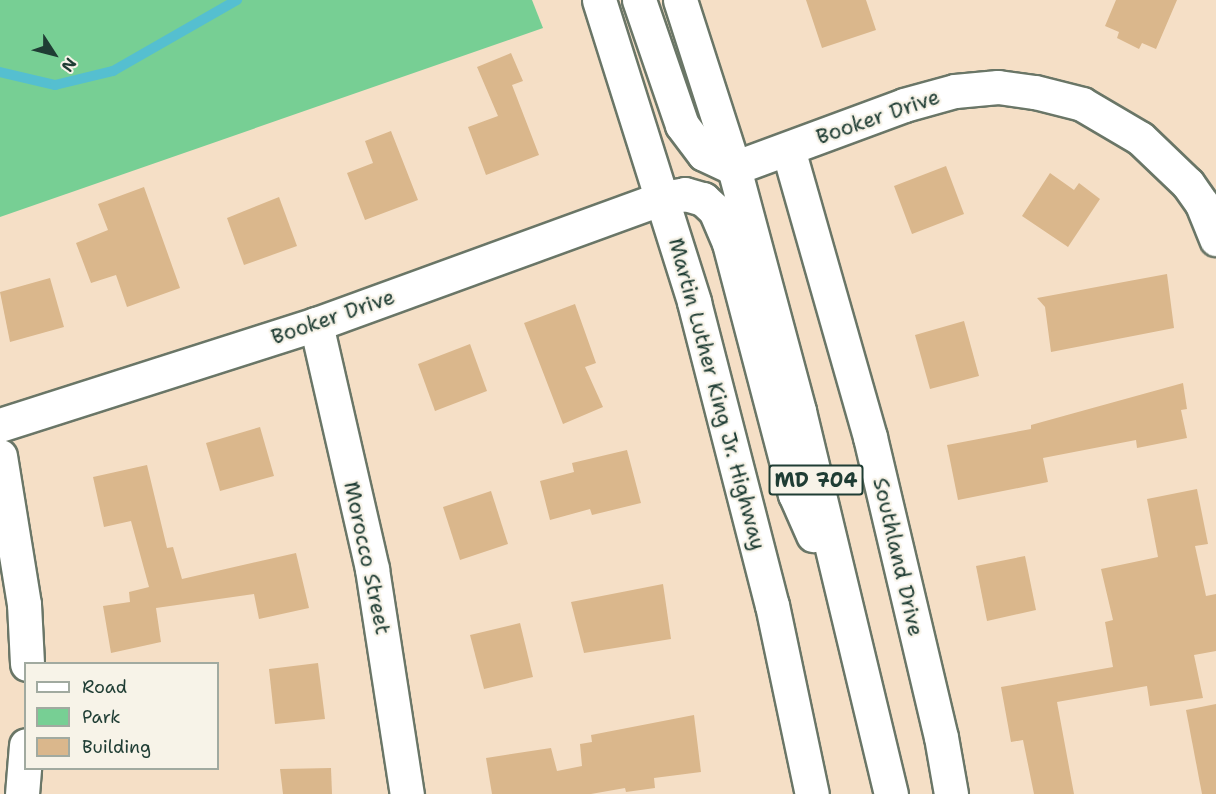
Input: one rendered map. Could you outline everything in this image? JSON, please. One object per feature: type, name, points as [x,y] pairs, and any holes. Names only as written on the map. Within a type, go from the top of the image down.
[{"type":"street","name":"Martin Luther King Jr. Highway","points":[[599,0],[663,198],[741,478],[813,794]]},
{"type":"street","points":[[639,0],[682,125],[704,154],[734,168]]},
{"type":"street","name":"MD 704","points":[[680,0],[734,168],[835,558],[891,794]]},
{"type":"street","name":"Booker Drive","points":[[734,168],[904,105],[955,91],[998,87],[1035,92],[1082,105],[1140,138],[1188,184],[1202,204],[1216,238]]},
{"type":"street","name":"Southland Drive","points":[[788,149],[870,437],[941,737],[951,794]]},
{"type":"street","name":"Booker Drive","points":[[0,425],[316,324],[663,198],[685,194],[703,199],[715,210],[729,243],[795,494],[818,543],[835,558]]},
{"type":"street","name":"Morocco Street","points":[[316,324],[372,569],[408,794]]},
{"type":"street","points":[[0,456],[24,604],[27,662]]},
{"type":"street","points":[[22,794],[24,770]]},
{"type":"green space","points":[[0,0],[532,0],[543,28],[0,217]]},
{"type":"building","points":[[806,0],[866,0],[876,30],[822,48]]},
{"type":"building","points":[[1116,0],[1177,0],[1156,49],[1142,43],[1139,49],[1117,38],[1119,32],[1105,26]]},
{"type":"building","points":[[511,53],[523,81],[512,85],[539,155],[486,175],[468,127],[498,116],[477,67]]},
{"type":"building","points":[[391,131],[418,200],[365,220],[347,173],[373,163],[365,141]]},
{"type":"building","points":[[946,166],[964,214],[912,234],[894,186]]},
{"type":"building","points":[[1050,173],[1074,190],[1079,183],[1100,199],[1068,247],[1022,216]]},
{"type":"building","points":[[144,187],[180,288],[127,307],[116,275],[91,283],[76,243],[108,230],[98,204]]},
{"type":"building","points":[[279,197],[297,246],[244,265],[227,218]]},
{"type":"building","points":[[1167,274],[1174,328],[1051,352],[1045,307],[1037,298]]},
{"type":"building","points":[[50,278],[64,327],[10,342],[0,292]]},
{"type":"building","points":[[575,304],[596,363],[585,367],[603,407],[563,424],[524,323]]},
{"type":"building","points":[[964,321],[979,376],[930,389],[915,335]]},
{"type":"building","points":[[470,344],[487,391],[435,411],[418,364]]},
{"type":"building","points":[[1183,383],[1187,409],[1181,410],[1187,438],[1137,448],[1136,440],[1043,458],[1048,482],[958,500],[947,445],[1031,429],[1031,425]]},
{"type":"building","points":[[260,427],[274,476],[220,491],[206,443]]},
{"type":"building","points":[[627,450],[641,503],[592,515],[590,509],[550,520],[540,481],[574,472],[572,463]]},
{"type":"building","points":[[147,465],[167,548],[173,547],[182,579],[296,553],[309,608],[259,619],[254,594],[156,608],[161,642],[111,653],[103,606],[130,602],[129,592],[149,587],[131,521],[104,527],[93,477]]},
{"type":"building","points":[[1197,489],[1208,544],[1195,546],[1206,596],[1216,594],[1216,651],[1194,655],[1203,698],[1150,706],[1147,686],[1057,702],[1074,794],[1034,794],[1023,740],[1011,742],[1001,687],[1113,667],[1105,622],[1113,620],[1101,569],[1158,557],[1147,499]]},
{"type":"building","points":[[491,491],[508,544],[460,560],[443,507]]},
{"type":"building","points":[[1025,556],[1036,610],[987,621],[976,566]]},
{"type":"building","points":[[663,584],[671,639],[584,653],[571,602]]},
{"type":"building","points":[[520,623],[533,677],[484,689],[470,635]]},
{"type":"building","points":[[318,663],[325,719],[275,724],[269,669]]},
{"type":"building","points":[[1216,704],[1216,794],[1202,794],[1186,710]]},
{"type":"building","points":[[694,715],[701,772],[654,778],[655,788],[626,792],[625,788],[591,794],[492,794],[486,758],[551,748],[557,771],[582,766],[580,744],[592,742],[591,735]]},
{"type":"building","points":[[331,768],[332,794],[283,794],[280,769]]},
{"type":"waterway","points":[[0,72],[55,85],[113,71],[237,0]]}]
